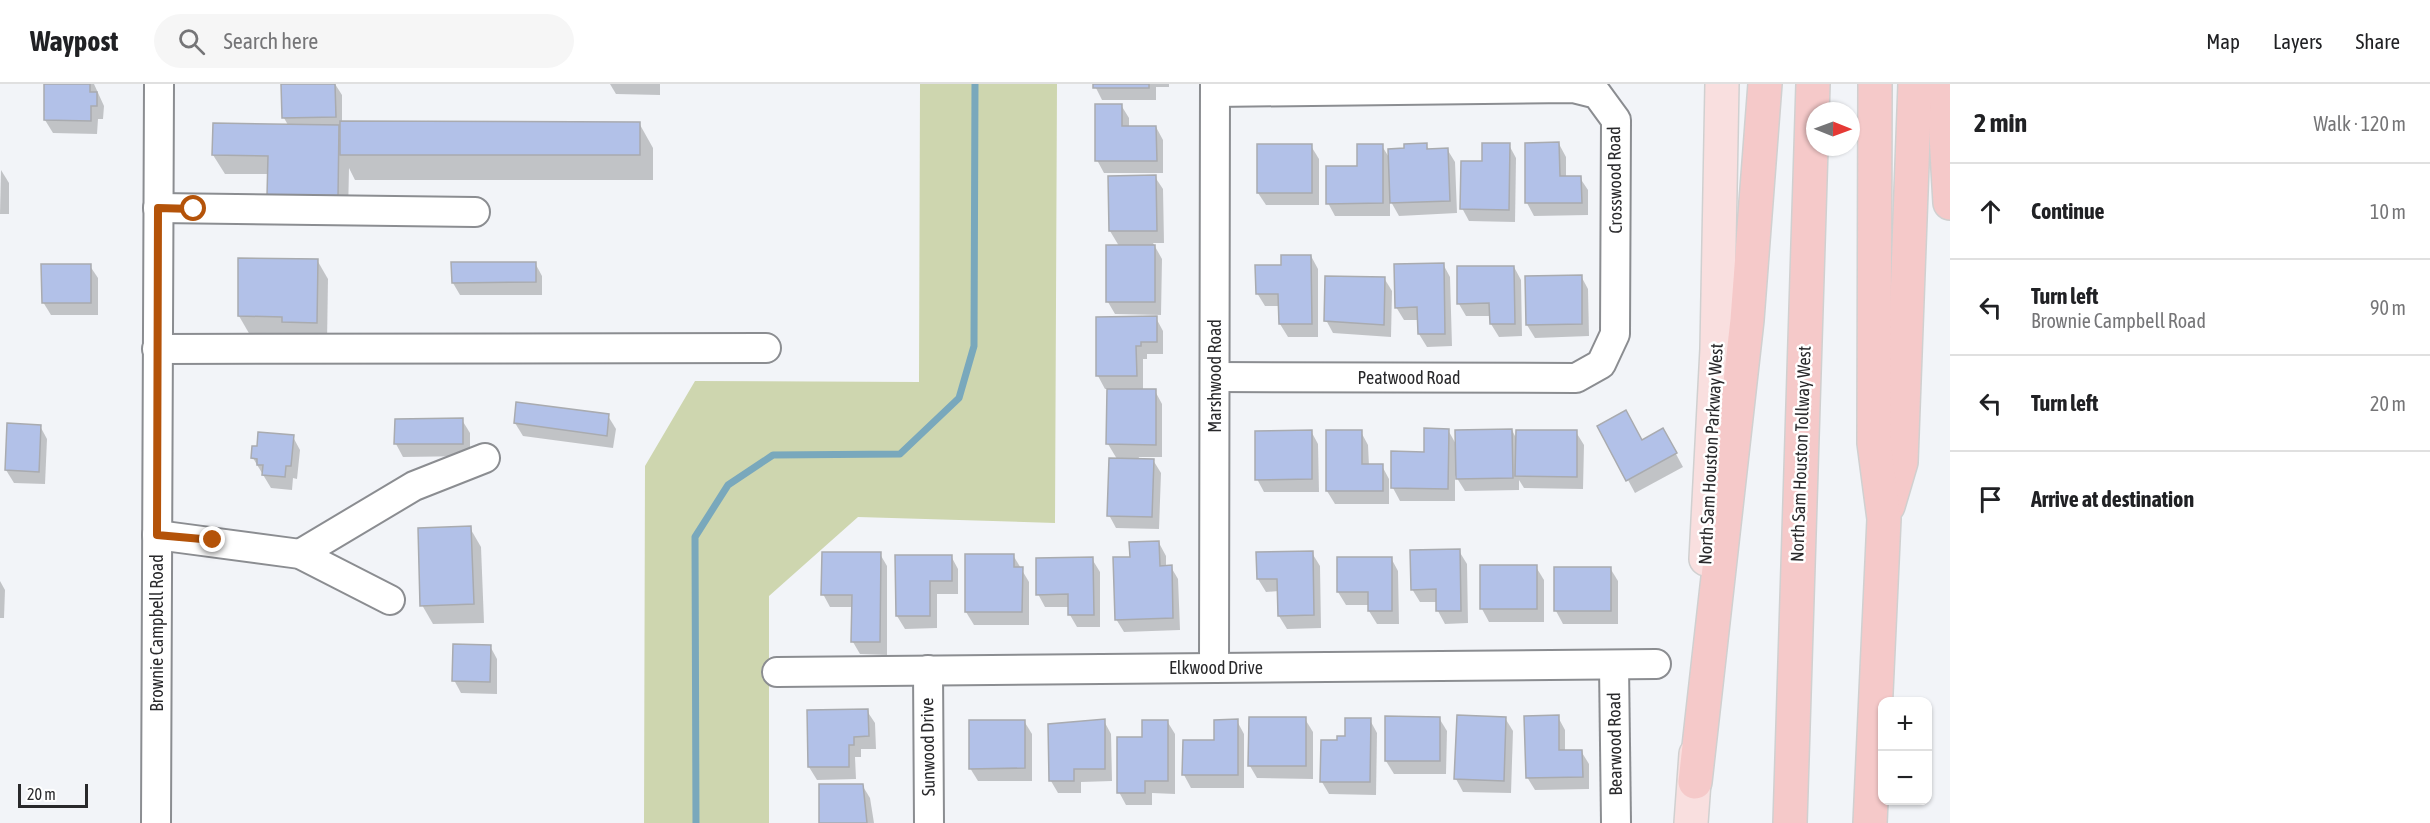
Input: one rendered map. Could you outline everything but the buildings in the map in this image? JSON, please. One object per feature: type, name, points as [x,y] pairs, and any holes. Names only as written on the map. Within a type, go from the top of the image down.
[{"type":"highway","points":[[1695,782],[1747,320],[1765,84]]},
{"type":"highway","name":"North Sam Houston Tollway West","points":[[1790,823],[1813,84]]},
{"type":"highway","points":[[1870,823],[1884,519],[1874,443],[1875,84]]},
{"type":"highway","points":[[1884,519],[1901,462],[1915,84]]},
{"type":"highway","points":[[1943,84],[1950,203]]},
{"type":"main road","name":"North Sam Houston Parkway West","points":[[1691,823],[1717,349],[1722,84]]},
{"type":"street","name":"Brownie Campbell Road","points":[[156,823],[159,84]]},
{"type":"street","name":"Crosswood Road","points":[[1215,88],[1573,88],[1597,94],[1616,120],[1615,334],[1601,364]]},
{"type":"street","name":"Marshwood Road","points":[[1214,668],[1215,88]]},
{"type":"street","points":[[158,208],[475,212]]},
{"type":"street","points":[[157,349],[766,348]]},
{"type":"street","name":"Peatwood Road","points":[[1215,377],[1576,378],[1601,364]]},
{"type":"street","points":[[300,554],[414,486],[485,458]]},
{"type":"street","points":[[157,535],[300,554],[390,600]]},
{"type":"street","name":"Elkwood Drive","points":[[777,672],[1656,664]]},
{"type":"street","name":"Bearwood Road","points":[[1614,665],[1616,823]]},
{"type":"street","name":"Sunwood Drive","points":[[928,670],[929,823]]},
{"type":"green space","points":[[920,84],[1057,84],[1055,523],[858,517],[769,596],[769,823],[644,823],[645,466],[695,381],[919,382]]},
{"type":"waterway","points":[[696,823],[695,537],[728,485],[773,455],[900,454],[959,398],[974,346],[975,84]]},
{"type":"route","points":[[194,209],[158,208],[157,535],[213,540]]}]
